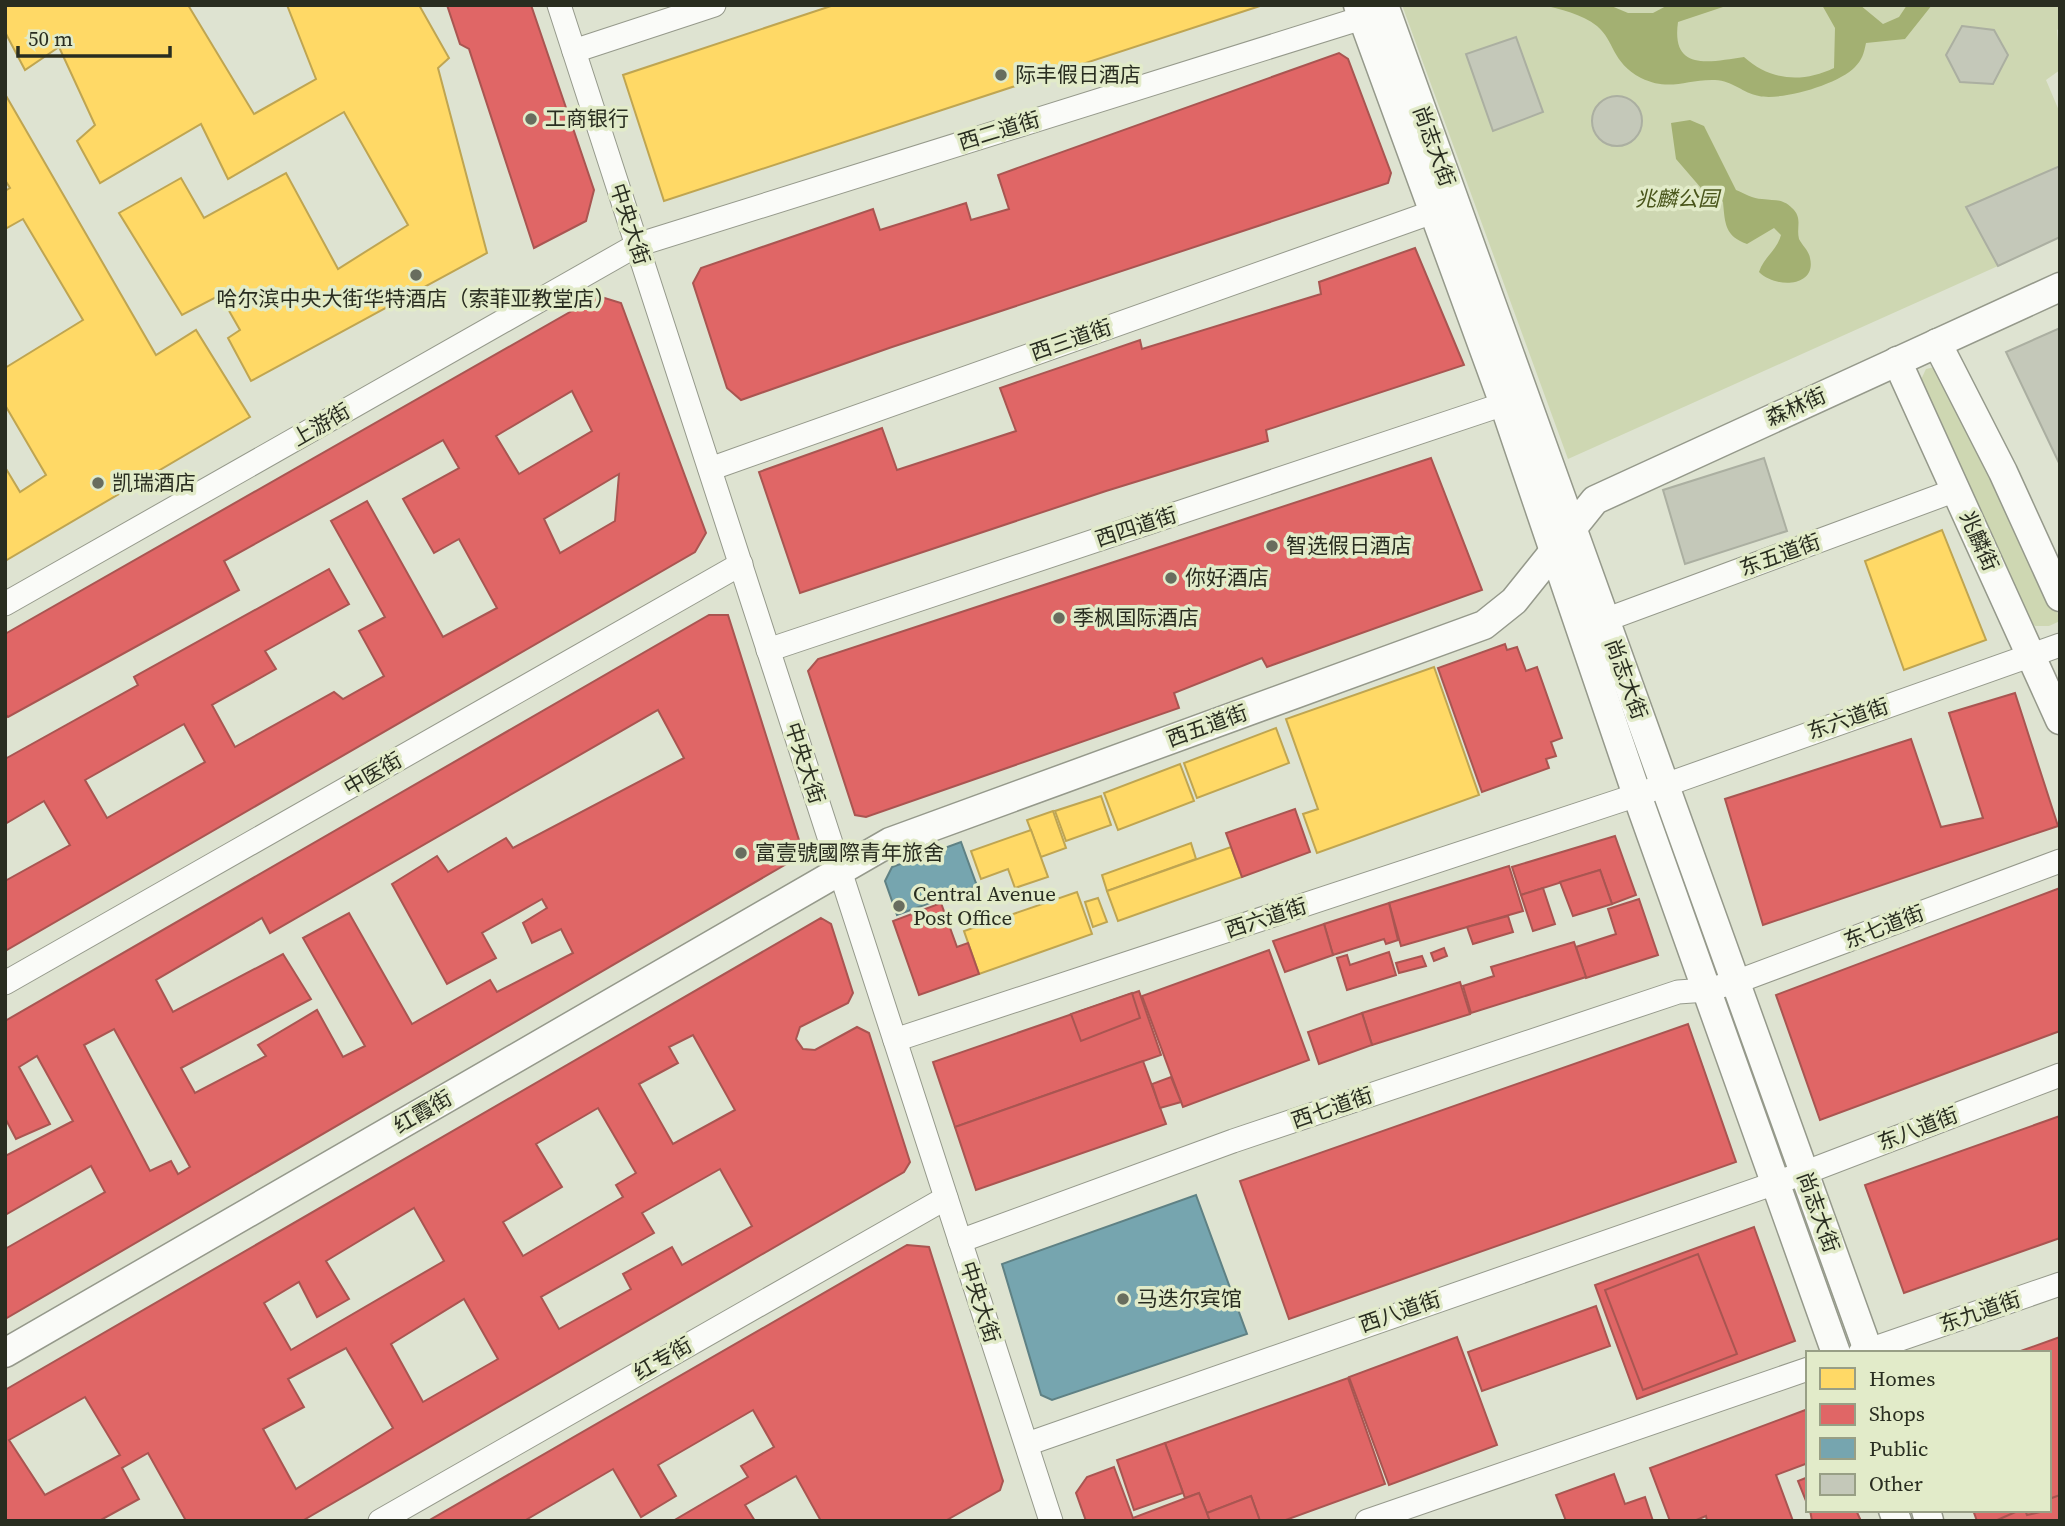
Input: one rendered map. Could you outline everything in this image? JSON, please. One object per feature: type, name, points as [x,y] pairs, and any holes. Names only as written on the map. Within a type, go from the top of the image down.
[{"type":"main road","name":"尚志大街","points":[[1368,9],[1433,212],[1504,404],[1637,795],[1835,1351]]},
{"type":"main road","name":"尚志大街","points":[[1368,9],[1572,529],[1804,1173],[1865,1351]]},
{"type":"main road","name":"森林街","points":[[1554,554],[1595,499],[2060,287]]},
{"type":"main road","points":[[1937,343],[2003,472],[2060,597]]},
{"type":"main road","name":"兆麟街","points":[[1897,361],[2060,720]]},
{"type":"main road","name":"西五道街","points":[[841,872],[890,842],[1484,625],[1514,601],[1554,554]]},
{"type":"main road","name":"红霞街","points":[[5,1353],[841,872]]},
{"type":"street","name":"中央大街","points":[[559,5],[1027,1444],[1043,1517]]},
{"type":"street","points":[[574,51],[714,5]]},
{"type":"street","name":"西二道街","points":[[637,245],[1368,9]]},
{"type":"street","name":"西三道街","points":[[710,469],[1433,212]]},
{"type":"street","name":"上游街","points":[[5,604],[637,245]]},
{"type":"street","name":"西四道街","points":[[768,650],[1504,404]]},
{"type":"street","name":"东五道街","points":[[1605,620],[1956,490]]},
{"type":"street","name":"中医街","points":[[5,983],[741,564]]},
{"type":"street","name":"东六道街","points":[[1637,795],[2060,645]]},
{"type":"street","name":"西六道街","points":[[895,1040],[1637,795]]},
{"type":"street","name":"东七道街","points":[[1707,990],[2060,861]]},
{"type":"street","name":"西七道街","points":[[960,1241],[1233,1141],[1678,992],[1707,990]]},
{"type":"street","name":"东八道街","points":[[1775,1182],[2060,1075]]},
{"type":"street","name":"西八道街","points":[[1027,1444],[1775,1182]]},
{"type":"street","name":"红专街","points":[[380,1521],[946,1198]]},
{"type":"street","name":"东九道街","points":[[1868,1351],[2060,1284]]},
{"type":"street","points":[[1367,1521],[1806,1370]]},
{"type":"green space","name":"兆麟公园","points":[[1402,5],[2060,5],[2060,28],[2057,30],[2060,70],[2046,80],[2060,113],[2060,166],[1966,207],[1998,266],[1568,459]]},
{"type":"green space","points":[[1939,366],[2053,600],[2060,621],[2049,626],[2035,626],[2028,619],[1918,386],[1926,369]]},
{"type":"shaded area","points":[[1542,5],[1609,5],[1628,13],[1653,13],[1668,5],[1729,5],[1678,22],[1677,38],[1680,49],[1695,60],[1718,61],[1744,57],[1776,75],[1799,77],[1834,68],[1835,28],[1822,5],[1860,5],[1883,24],[1899,17],[1907,5],[1932,5],[1905,39],[1866,43],[1857,64],[1847,73],[1810,90],[1769,97],[1715,80],[1670,85],[1641,78],[1624,65],[1597,26],[1578,15]]},
{"type":"shaded area","points":[[1690,120],[1704,126],[1736,190],[1755,198],[1782,201],[1795,212],[1799,239],[1808,253],[1811,268],[1801,280],[1784,283],[1759,272],[1781,235],[1774,228],[1747,244],[1734,237],[1727,228],[1723,202],[1714,192],[1701,188],[1676,159],[1671,123]]},
{"type":"building: Homes","points":[[5,5],[188,5],[254,114],[316,79],[287,5],[419,5],[449,58],[438,68],[487,253],[251,381],[228,338],[240,330],[220,295],[182,315],[119,213],[181,178],[204,218],[286,173],[338,269],[408,225],[344,112],[228,179],[201,124],[100,183],[77,141],[95,125],[59,47],[25,70],[5,32]]},
{"type":"building: Homes","points":[[834,5],[1263,5],[664,201],[623,75]]},
{"type":"building: Homes","points":[[5,94],[156,355],[196,330],[250,417],[5,561],[5,467],[20,492],[46,475],[5,405],[5,368],[83,320],[23,219],[5,229],[5,191],[10,188],[5,180]]},
{"type":"building: Homes","points":[[1942,530],[1986,640],[1904,670],[1865,561]]},
{"type":"building: Homes","points":[[1434,667],[1479,795],[1317,853],[1303,814],[1318,809],[1286,719]]},
{"type":"building: Homes","points":[[1276,728],[1289,763],[1197,798],[1184,763]]},
{"type":"building: Homes","points":[[1180,764],[1194,801],[1118,830],[1104,793]]},
{"type":"building: Homes","points":[[1101,796],[1111,825],[1066,841],[1055,811]]},
{"type":"building: Homes","points":[[1053,811],[1066,848],[1041,857],[1027,820]]},
{"type":"building: Homes","points":[[1031,830],[1048,877],[1015,888],[1008,869],[981,879],[971,851]]},
{"type":"building: Homes","points":[[1191,843],[1196,859],[1107,891],[1102,875]]},
{"type":"building: Homes","points":[[1231,847],[1242,877],[1118,921],[1107,891]]},
{"type":"building: Homes","points":[[1077,892],[1092,934],[979,974],[964,931]]},
{"type":"building: Homes","points":[[1098,898],[1107,922],[1093,927],[1085,902]]},
{"type":"building: Shops","name":"工商银行","points":[[447,5],[531,5],[594,190],[586,221],[534,248],[469,49],[460,44]]},
{"type":"building: Shops","points":[[1339,53],[1348,59],[1391,173],[1388,183],[892,347],[741,400],[727,388],[693,283],[701,268],[873,209],[880,230],[966,203],[971,220],[1009,209],[998,175]]},
{"type":"building: Shops","points":[[1415,248],[1464,365],[1266,430],[1268,441],[1106,491],[800,593],[759,472],[882,428],[897,470],[1016,431],[1000,388],[1140,340],[1142,349],[1321,294],[1319,282]]},
{"type":"building: Shops","points":[[598,296],[621,303],[706,533],[695,552],[5,951],[5,881],[70,845],[44,801],[5,824],[5,759],[138,685],[134,677],[329,569],[349,604],[265,651],[276,669],[212,705],[235,747],[334,692],[343,699],[384,676],[359,631],[385,617],[331,521],[367,501],[443,637],[497,608],[459,539],[434,553],[403,499],[459,468],[443,440],[224,561],[239,590],[8,717],[5,714],[5,634]],"holes":[[[572,391],[592,431],[519,474],[496,436]],[[619,474],[615,521],[560,553],[544,519]],[[184,724],[205,762],[107,818],[85,780]]]},
{"type":"building: Shops","points":[[1431,458],[1482,590],[1267,667],[1262,658],[1174,693],[1179,708],[866,817],[855,815],[808,671],[818,659]]},
{"type":"building: Shops","points":[[709,615],[728,615],[799,840],[788,863],[5,1319],[5,1249],[105,1192],[91,1166],[5,1215],[5,1156],[73,1121],[37,1056],[19,1067],[50,1124],[16,1139],[5,1118],[5,1021]],"holes":[[[658,710],[684,758],[513,848],[506,838],[448,872],[437,856],[392,884],[447,984],[496,958],[482,933],[542,899],[547,908],[523,923],[532,943],[561,929],[573,953],[497,992],[490,980],[412,1024],[349,913],[303,938],[365,1046],[343,1057],[317,1010],[258,1045],[266,1056],[195,1093],[181,1068],[311,999],[283,954],[173,1012],[156,980],[262,918],[270,933]],[[114,1029],[190,1167],[178,1174],[171,1161],[150,1171],[84,1045]]]},
{"type":"building: Shops","points":[[1505,644],[1507,650],[1517,647],[1526,671],[1537,667],[1562,738],[1551,742],[1556,756],[1546,759],[1549,768],[1482,792],[1438,668]]},
{"type":"building: Shops","points":[[2015,693],[2058,826],[1763,925],[1725,799],[1911,739],[1941,827],[1983,818],[1949,713]]},
{"type":"building: Shops","points":[[1295,809],[1310,852],[1242,877],[1226,833]]},
{"type":"building: Shops","points":[[1615,836],[1636,895],[1612,904],[1600,870],[1521,895],[1512,867]]},
{"type":"building: Shops","points":[[1509,866],[1523,911],[1401,946],[1389,903]]},
{"type":"building: Shops","points":[[1600,870],[1612,904],[1573,916],[1560,882]]},
{"type":"building: Shops","points":[[1543,888],[1555,924],[1533,931],[1521,895]]},
{"type":"building: Shops","points":[[2060,888],[2060,1031],[1820,1120],[1776,995]]},
{"type":"building: Shops","points":[[1639,899],[1658,955],[1586,978],[1576,947],[1616,934],[1608,909]]},
{"type":"building: Shops","points":[[941,903],[957,947],[968,943],[979,974],[919,995],[893,921]]},
{"type":"building: Shops","points":[[1389,903],[1398,940],[1386,944],[1384,939],[1333,955],[1324,924]]},
{"type":"building: Shops","points":[[1508,916],[1513,932],[1473,944],[1467,927]]},
{"type":"building: Shops","points":[[821,918],[831,924],[853,993],[848,1003],[800,1027],[796,1039],[803,1049],[815,1050],[857,1027],[869,1033],[910,1162],[904,1172],[302,1521],[183,1521],[185,1519],[148,1453],[122,1468],[139,1499],[99,1521],[5,1521],[5,1390]],"holes":[[[693,1035],[735,1110],[673,1144],[639,1084],[678,1063],[669,1047]],[[598,1108],[636,1173],[616,1185],[623,1197],[523,1256],[503,1222],[562,1187],[536,1144]],[[720,1169],[752,1226],[682,1265],[672,1247],[623,1274],[631,1289],[559,1329],[541,1297],[654,1233],[642,1213]],[[414,1208],[444,1261],[291,1350],[264,1303],[299,1282],[317,1317],[349,1299],[326,1261]],[[464,1299],[498,1359],[423,1402],[391,1344]],[[346,1348],[393,1428],[296,1489],[263,1429],[304,1407],[288,1379]],[[85,1397],[120,1455],[45,1495],[9,1440]]]},
{"type":"building: Shops","points":[[1324,924],[1333,955],[1285,972],[1273,941]]},
{"type":"building: Shops","points":[[1574,942],[1586,977],[1471,1013],[1463,986],[1494,976],[1491,967]]},
{"type":"building: Shops","points":[[1444,948],[1447,956],[1434,961],[1431,953]]},
{"type":"building: Shops","points":[[1269,950],[1309,1060],[1183,1107],[1142,996]]},
{"type":"building: Shops","points":[[1389,952],[1396,975],[1347,990],[1337,958],[1347,955],[1350,965]]},
{"type":"building: Shops","points":[[1422,956],[1426,966],[1399,973],[1396,963]]},
{"type":"building: Shops","points":[[1460,982],[1470,1014],[1372,1045],[1362,1013]]},
{"type":"building: Shops","points":[[1139,991],[1161,1055],[955,1127],[933,1062]]},
{"type":"building: Shops","points":[[1132,993],[1140,1018],[1081,1041],[1071,1014]]},
{"type":"building: Shops","points":[[1362,1013],[1372,1045],[1319,1064],[1308,1032]]},
{"type":"building: Shops","points":[[1688,1024],[1736,1162],[1289,1319],[1240,1181]]},
{"type":"building: Shops","points":[[1143,1061],[1166,1124],[976,1190],[955,1127]]},
{"type":"building: Shops","points":[[1171,1077],[1181,1102],[1160,1108],[1152,1084]]},
{"type":"building: Shops","points":[[2060,1116],[2060,1238],[1904,1293],[1865,1185]]},
{"type":"building: Shops","points":[[1754,1227],[1795,1341],[1637,1399],[1595,1285]]},
{"type":"building: Shops","points":[[907,1245],[929,1247],[1003,1481],[1000,1490],[945,1521],[821,1521],[796,1476],[745,1505],[755,1521],[673,1521],[748,1477],[741,1466],[774,1447],[753,1410],[658,1465],[676,1496],[641,1517],[613,1469],[524,1521],[428,1521]]},
{"type":"building: Shops","points":[[1698,1254],[1737,1354],[1643,1390],[1605,1290]]},
{"type":"building: Shops","points":[[1596,1306],[1610,1346],[1482,1391],[1468,1352]]},
{"type":"building: Shops","points":[[1457,1337],[1497,1445],[1389,1485],[1349,1377]]},
{"type":"building: Shops","points":[[2060,1337],[2060,1521],[1977,1521],[1974,1512],[2051,1512],[2051,1351],[2021,1351]]},
{"type":"building: Shops","points":[[1348,1378],[1385,1484],[1283,1521],[1260,1521],[1251,1496],[1207,1513],[1199,1493],[1185,1498],[1165,1443]]},
{"type":"building: Shops","points":[[1806,1410],[1806,1464],[1776,1475],[1793,1521],[1707,1521],[1706,1516],[1694,1521],[1670,1521],[1650,1468]]},
{"type":"building: Shops","points":[[1165,1443],[1183,1493],[1134,1510],[1117,1460]]},
{"type":"building: Shops","points":[[1114,1467],[1133,1518],[1199,1493],[1210,1521],[1086,1521],[1076,1493],[1087,1477]]},
{"type":"building: Shops","points":[[1614,1474],[1625,1504],[1645,1497],[1653,1521],[1566,1521],[1556,1495]]},
{"type":"building: Shops","points":[[1806,1478],[1806,1501],[1798,1481]]},
{"type":"building: Shops","points":[[2060,1495],[2060,1521],[1995,1521],[2015,1512],[2026,1512],[2027,1515],[2051,1512],[2051,1498]]},
{"type":"building: Shops","points":[[1251,1496],[1260,1521],[1210,1521],[1207,1513]]},
{"type":"building: Shops","points":[[1810,1512],[1857,1512],[1861,1521],[1812,1521]]},
{"type":"building: Public","points":[[961,842],[977,886],[897,915],[885,881],[892,867]]},
{"type":"building: Public","name":"马迭尔宾馆","points":[[1196,1195],[1247,1334],[1052,1400],[1041,1395],[1002,1264]]},
{"type":"building: Other","points":[[1962,26],[1994,30],[2008,55],[1993,84],[1960,82],[1946,55]]},
{"type":"building: Other","points":[[1516,37],[1543,112],[1493,131],[1466,54]]},
{"type":"building: Other","points":[[1617,96],[1635,103],[1642,121],[1635,139],[1617,146],[1599,139],[1592,121],[1599,103]]},
{"type":"building: Other","points":[[2060,166],[2060,237],[1998,266],[1966,207]]},
{"type":"building: Other","points":[[2060,328],[2060,465],[2006,352]]},
{"type":"building: Other","points":[[1764,458],[1787,531],[1685,564],[1663,490]]},
{"type":"place","name":"际丰假日酒店","points":[[1001,75]]},
{"type":"place","name":"工商银行","points":[[531,119]]},
{"type":"place","name":"哈尔滨中央大街华特酒店（索菲亚教堂店）","points":[[416,275]]},
{"type":"place","name":"凯瑞酒店","points":[[98,483]]},
{"type":"place","name":"智选假日酒店","points":[[1272,546]]},
{"type":"place","name":"你好酒店","points":[[1171,578]]},
{"type":"place","name":"季枫国际酒店","points":[[1059,618]]},
{"type":"place","name":"富壹號國際青年旅舍","points":[[741,853]]},
{"type":"place","name":"Central Avenue Post Office","points":[[899,906]]},
{"type":"place","name":"马迭尔宾馆","points":[[1123,1299]]}]
